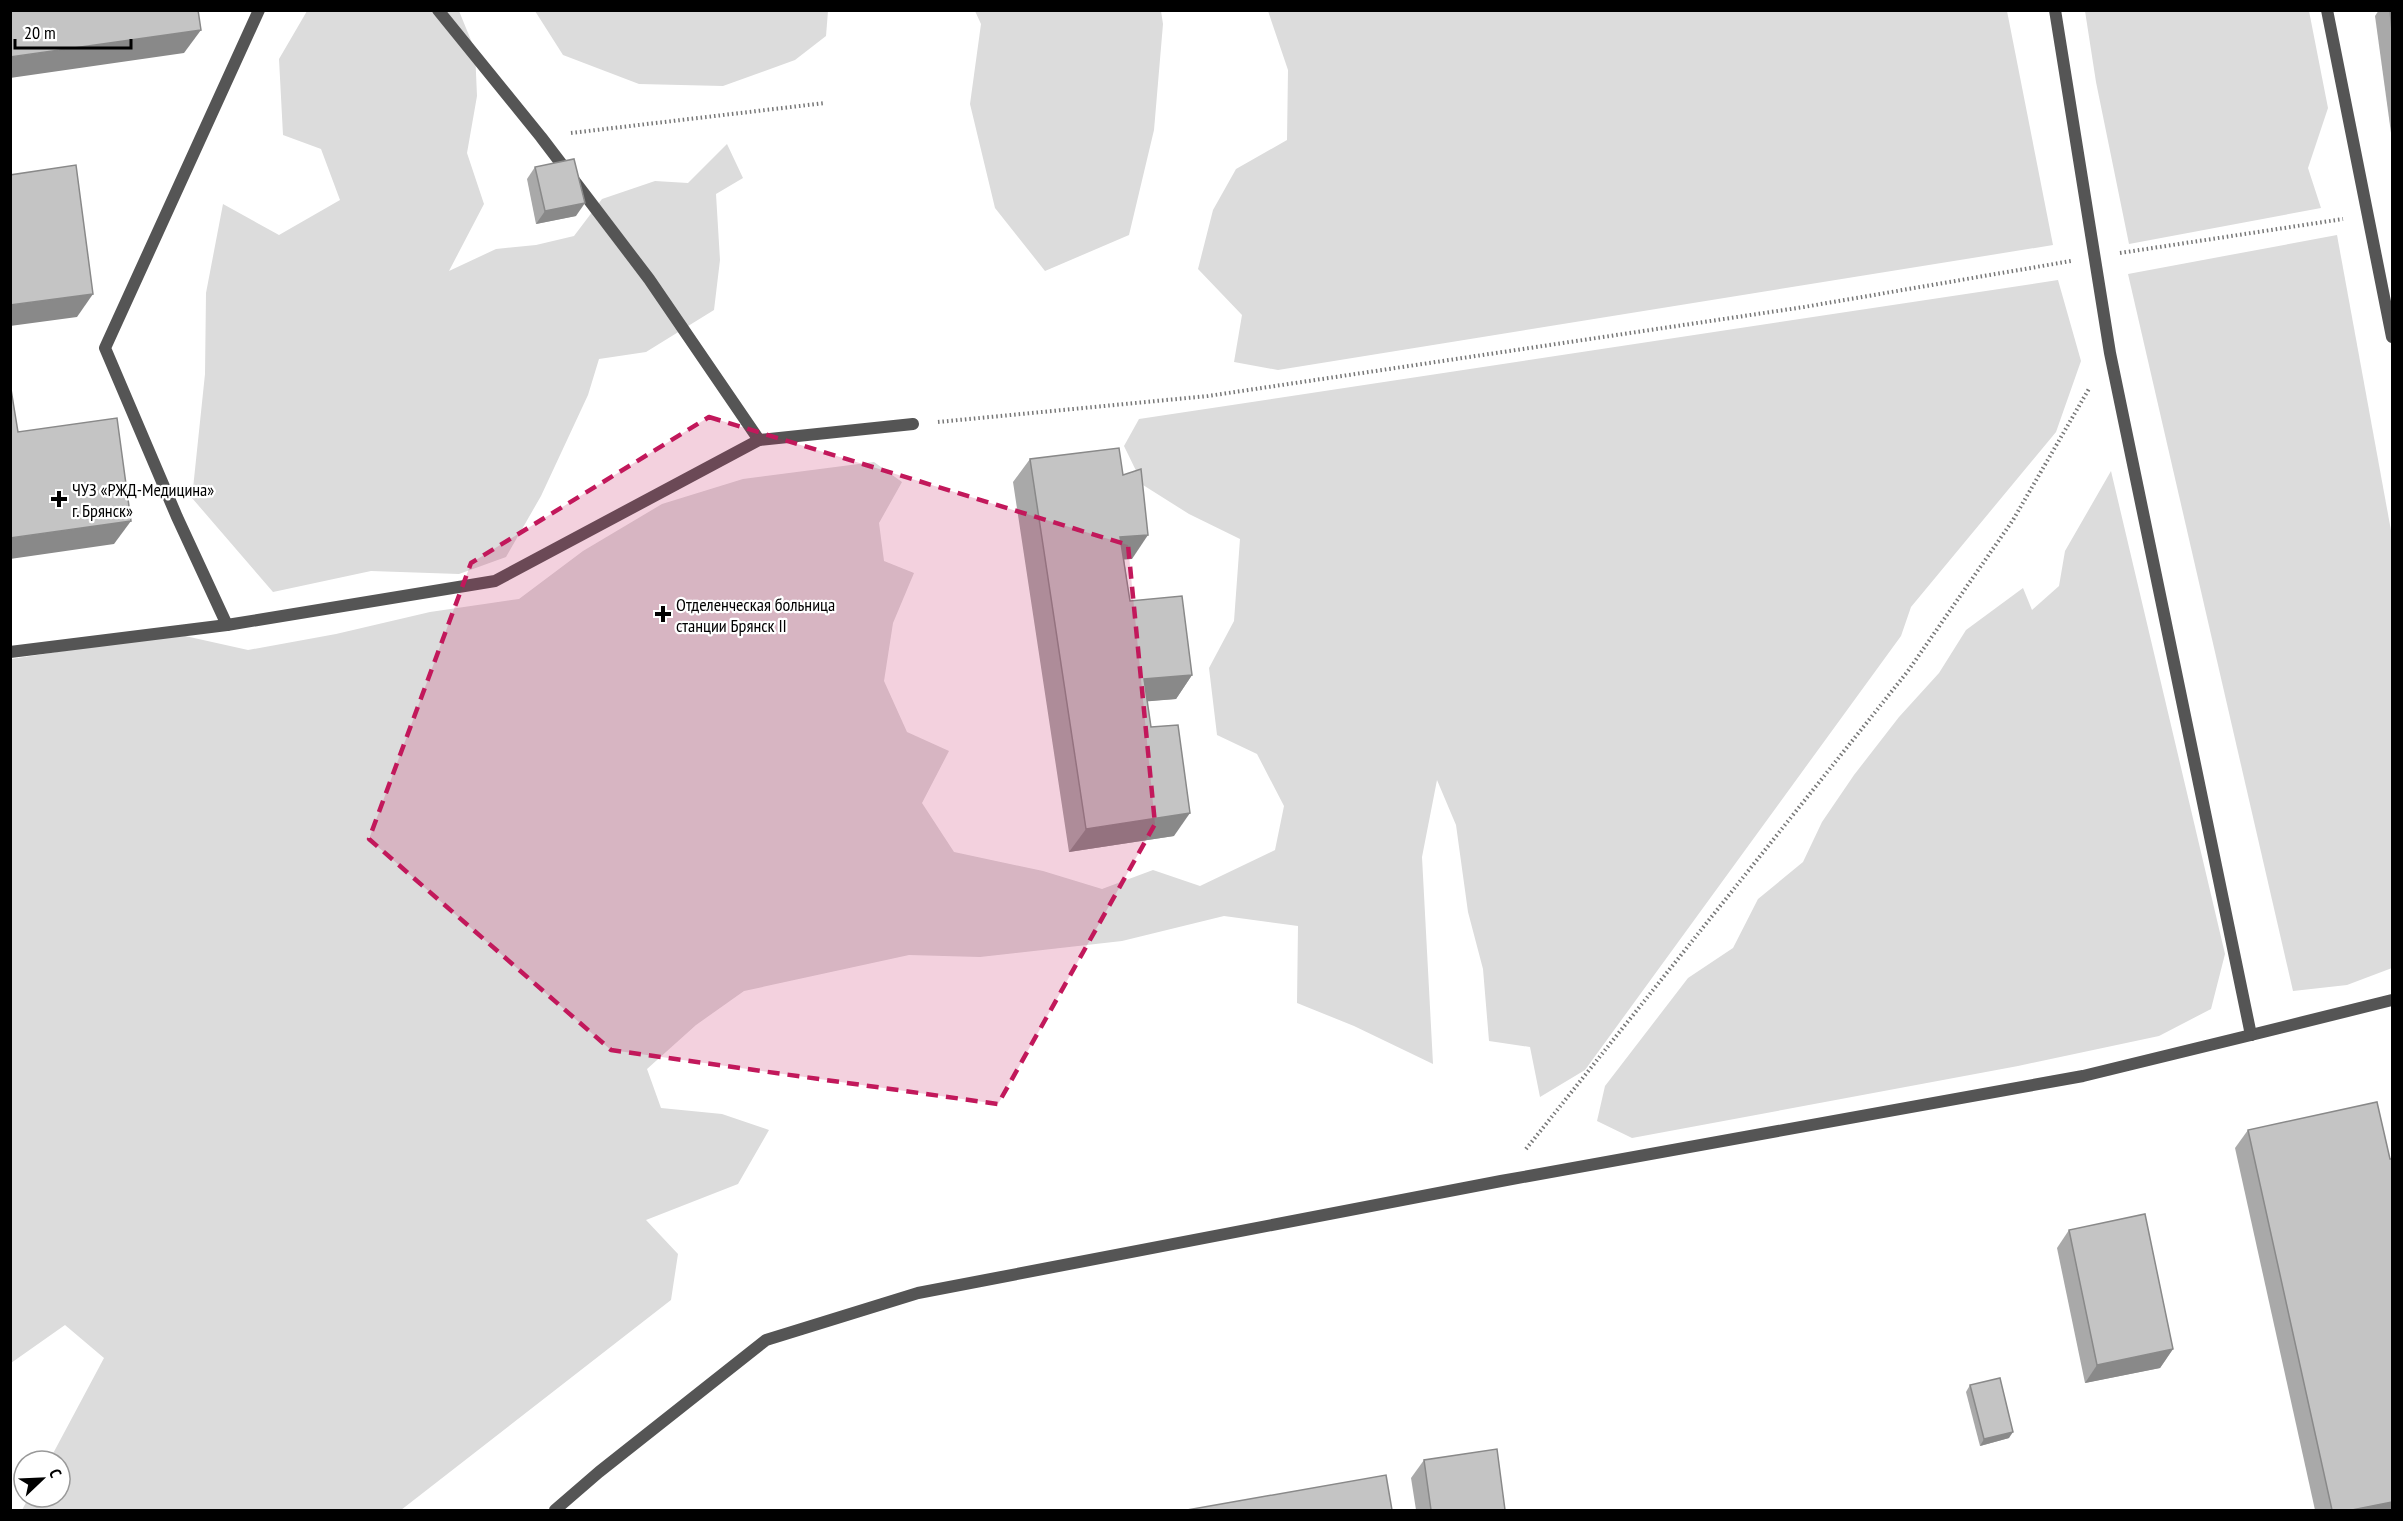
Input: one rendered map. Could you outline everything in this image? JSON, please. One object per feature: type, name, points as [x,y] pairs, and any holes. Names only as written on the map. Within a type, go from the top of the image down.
[{"type":"street","points":[[227,625],[177,517],[105,348],[259,10]]},
{"type":"street","points":[[438,10],[541,137],[649,279],[759,440]]},
{"type":"street","points":[[2055,10],[2110,353],[2251,1035]]},
{"type":"street","points":[[2327,10],[2392,337]]},
{"type":"street","points":[[10,652],[227,625],[495,581],[759,440],[913,424]]},
{"type":"street","points":[[555,1510],[599,1472],[766,1340],[918,1293],[1501,1180],[2084,1077],[2392,1000]]},
{"type":"path","points":[[541,137],[825,103]]},
{"type":"path","points":[[913,424],[1220,394],[1804,307],[2095,257],[2368,215]]},
{"type":"path","points":[[1501,1180],[1908,671],[2013,520],[2110,353]]},
{"type":"highlighted area","points":[[709,417],[1128,545],[1155,824],[998,1104],[611,1050],[369,839],[471,563]]},
{"type":"shaded area","points":[[307,11],[459,11],[475,50],[477,96],[467,153],[484,204],[449,271],[496,249],[536,245],[574,236],[602,199],[655,181],[688,183],[727,144],[743,178],[716,194],[720,260],[714,310],[646,352],[599,359],[588,395],[541,496],[506,557],[459,574],[371,571],[273,592],[192,498],[205,374],[206,293],[223,204],[279,235],[340,200],[321,149],[283,135],[279,59]]},
{"type":"shaded area","points":[[535,11],[828,11],[826,36],[795,60],[723,86],[639,84],[563,55]]},
{"type":"shaded area","points":[[975,11],[1161,11],[1163,24],[1154,130],[1129,235],[1045,271],[995,208],[970,104],[981,24]]},
{"type":"shaded area","points":[[1268,11],[2007,11],[2053,245],[1278,370],[1234,362],[1242,315],[1198,269],[1213,210],[1236,169],[1287,140],[1288,70]]},
{"type":"shaded area","points":[[2085,11],[2309,11],[2328,108],[2308,168],[2321,208],[2129,244],[2096,82]]},
{"type":"shaded area","points":[[2337,235],[2392,536],[2392,968],[2347,985],[2293,991],[2128,274]]},
{"type":"shaded area","points":[[2058,280],[2081,361],[2056,432],[1911,607],[1901,636],[1585,1070],[1540,1097],[1530,1047],[1489,1041],[1483,969],[1468,912],[1456,825],[1437,780],[1422,857],[1433,1064],[1354,1026],[1297,1003],[1298,926],[1224,916],[1122,941],[980,957],[909,955],[744,991],[696,1025],[647,1069],[661,1108],[722,1114],[769,1130],[738,1184],[646,1220],[678,1254],[671,1300],[401,1510],[22,1510],[72,1509],[72,1449],[55,1449],[104,1358],[65,1325],[11,1363],[11,659],[176,634],[248,650],[336,634],[430,612],[519,599],[583,551],[662,504],[743,479],[874,462],[902,482],[879,523],[884,561],[914,573],[893,623],[884,681],[907,732],[949,751],[922,803],[954,852],[1043,871],[1102,889],[1153,870],[1200,886],[1275,850],[1284,806],[1257,754],[1217,735],[1209,668],[1234,621],[1240,539],[1189,514],[1143,485],[1124,446],[1139,419]]},
{"type":"shaded area","points":[[2111,471],[2225,954],[2211,1009],[2159,1036],[2018,1066],[1632,1138],[1597,1121],[1605,1086],[1688,978],[1733,948],[1758,899],[1803,862],[1822,822],[1854,775],[1899,717],[1939,673],[1966,630],[2023,588],[2032,610],[2059,586],[2065,551]]},
{"type":"building","points":[[10,10],[198,10],[201,30],[10,57]]},
{"type":"building","points":[[574,159],[585,203],[545,211],[535,167]]},
{"type":"building","points":[[76,165],[93,294],[10,305],[10,175]]},
{"type":"building","name":"ЧУЗ «РЖД-Медицина» г. Брянск»","points":[[10,383],[18,432],[117,418],[131,521],[10,538]]},
{"type":"building","points":[[1119,448],[1123,475],[1141,469],[1148,535],[1120,537],[1130,601],[1182,596],[1192,675],[1144,679],[1151,727],[1178,725],[1190,813],[1086,829],[1030,459]]},
{"type":"building","points":[[2377,1102],[2390,1159],[2392,1159],[2392,1502],[2352,1510],[2332,1510],[2248,1130]]},
{"type":"building","points":[[2145,1214],[2173,1349],[2097,1365],[2069,1230]]},
{"type":"building","points":[[2000,1378],[2013,1432],[1984,1439],[1970,1385]]},
{"type":"building","points":[[1497,1449],[1505,1510],[1431,1510],[1424,1460]]},
{"type":"building","points":[[1386,1475],[1392,1510],[1187,1510]]},
{"type":"place","name":"ЧУЗ «РЖД-Медицина» г. Брянск»","points":[[59,499]]},
{"type":"place","name":"Отделенческая больница станции Брянск II","points":[[663,614]]}]
